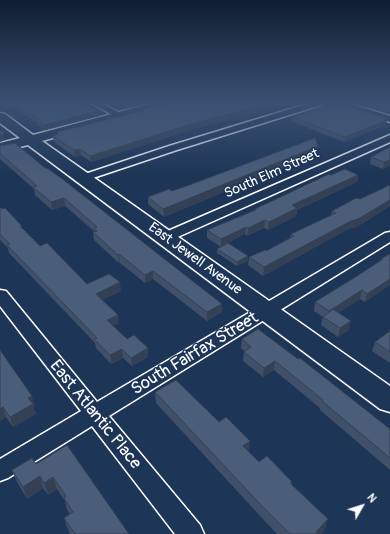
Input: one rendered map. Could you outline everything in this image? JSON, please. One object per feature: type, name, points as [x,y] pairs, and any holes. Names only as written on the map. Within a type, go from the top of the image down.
[{"type":"street","name":"East Jewell Avenue","points":[[15,128],[390,401]]},
{"type":"street","points":[[0,148],[74,128]]},
{"type":"street","points":[[83,178],[236,128]]},
{"type":"street","name":"South Elm Street","points":[[166,237],[390,138]]},
{"type":"street","name":"South Fairfax Street","points":[[0,471],[390,236]]},
{"type":"street","name":"East Atlantic Place","points":[[0,295],[191,534]]},
{"type":"building","points":[[73,128],[179,128],[90,156],[80,149],[74,150],[53,136],[59,134],[57,132]]},
{"type":"building","points":[[321,128],[367,128],[345,137]]},
{"type":"building","points":[[0,130],[3,132],[4,134],[0,135]]},
{"type":"building","points":[[315,138],[318,146],[163,209],[148,197],[169,189],[172,191],[192,184]]},
{"type":"building","points":[[15,143],[45,168],[61,178],[222,304],[207,312],[153,271],[145,275],[119,254],[118,255],[93,232],[97,231],[94,228],[97,227],[64,198],[51,202],[33,187],[37,186],[0,153],[0,146]]},
{"type":"building","points":[[390,147],[390,160],[384,162],[371,157]]},
{"type":"building","points":[[345,169],[358,175],[292,205],[297,208],[269,222],[265,220],[221,239],[207,230],[256,210],[255,209],[329,174],[331,175]]},
{"type":"building","points":[[390,185],[390,200],[358,219],[351,221],[264,267],[249,257],[265,250],[266,251],[294,236],[291,234],[336,213],[332,211],[356,198],[360,199]]},
{"type":"building","points":[[0,207],[2,209],[5,208],[40,246],[47,243],[87,284],[109,274],[120,282],[96,294],[118,315],[107,320],[127,339],[134,335],[148,348],[131,358],[122,349],[110,355],[94,339],[97,338],[7,245],[10,244],[0,234]]},
{"type":"building","points":[[228,243],[248,256],[237,262],[217,249]]},
{"type":"building","points":[[390,254],[390,279],[367,294],[362,290],[329,311],[315,302],[383,259],[382,258]]},
{"type":"building","points":[[333,309],[351,321],[340,328],[323,317]]},
{"type":"building","points":[[258,329],[298,359],[300,358],[390,429],[390,458],[275,361],[264,368],[244,352],[251,347],[242,339]]},
{"type":"building","points":[[390,331],[390,352],[375,342]]},
{"type":"building","points":[[0,350],[32,396],[28,398],[33,404],[10,417],[3,407],[0,409]]},
{"type":"building","points":[[176,380],[219,422],[226,417],[250,441],[243,446],[259,462],[267,456],[292,482],[290,483],[328,519],[316,532],[319,534],[290,534],[155,392]]},
{"type":"building","points":[[67,445],[129,534],[75,534],[64,518],[73,512],[64,498],[66,496],[53,477],[44,483],[40,476],[23,487],[12,470],[32,458],[36,464]]}]
